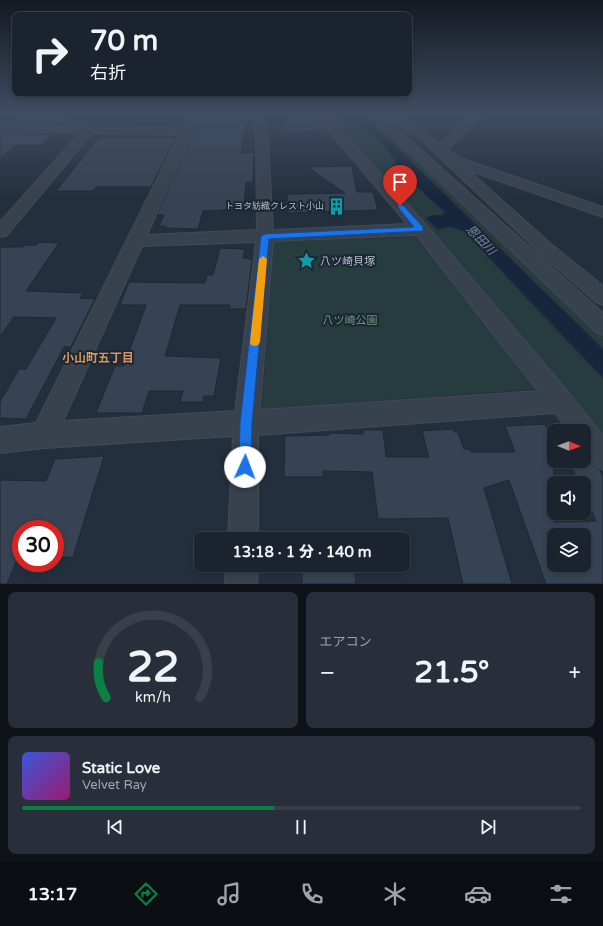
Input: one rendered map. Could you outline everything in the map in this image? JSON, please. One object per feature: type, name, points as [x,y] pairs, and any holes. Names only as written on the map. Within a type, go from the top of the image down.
[{"type":"street","points":[[0,232],[78,142]]},
{"type":"street","points":[[44,435],[181,142]]},
{"type":"street","points":[[243,532],[246,423],[265,236],[262,142]]},
{"type":"street","points":[[345,142],[420,229],[579,424]]},
{"type":"street","points":[[404,142],[603,326]]},
{"type":"street","points":[[430,142],[545,248],[603,297]]},
{"type":"street","points":[[439,151],[448,142]]},
{"type":"street","points":[[439,151],[461,163],[603,212]]},
{"type":"street","points":[[135,241],[420,229]]},
{"type":"street","points":[[0,440],[44,435],[246,423],[561,401]]},
{"type":"street","points":[[591,441],[603,457]]},
{"type":"street","points":[[241,584],[242,572]]},
{"type":"green space","points":[[349,142],[379,142],[388,151],[395,161],[395,167],[444,212],[441,215],[433,215],[425,218],[437,230],[450,227],[463,231],[603,379],[603,440],[591,424],[589,424]]},
{"type":"green space","points":[[392,142],[397,142],[603,337],[603,348]]},
{"type":"green space","name":"八ツ崎公園","points":[[415,237],[538,389],[262,409],[274,242]]},
{"type":"water","name":"恩田川","points":[[380,142],[391,142],[603,350],[603,377],[464,231],[450,226],[438,229],[426,218],[434,215],[443,216],[445,212],[396,167],[394,159]]},
{"type":"building","points":[[0,142],[44,142],[42,145],[16,145],[0,159]]},
{"type":"building","points":[[95,142],[173,142],[151,187],[96,187],[93,191],[56,191]]},
{"type":"building","points":[[189,142],[243,142],[241,153],[254,152],[253,182],[246,183],[244,209],[203,211],[198,229],[165,228],[166,226],[159,226],[164,215],[157,215]]},
{"type":"building","name":"トヨタ紡織クレスト小山","points":[[352,166],[357,192],[373,192],[378,210],[287,213],[287,194],[345,193],[307,167]]},
{"type":"building","points":[[39,242],[59,243],[26,291],[83,293],[80,298],[95,299],[71,347],[64,347],[26,419],[0,418],[0,402],[19,369],[26,369],[56,318],[14,317],[0,337],[0,247],[23,247],[25,245],[37,245]]},
{"type":"building","points":[[220,248],[245,249],[243,258],[252,259],[246,309],[229,309],[230,305],[180,305],[165,356],[221,358],[214,396],[204,396],[203,402],[180,402],[183,391],[149,391],[142,413],[96,413],[115,366],[124,366],[146,305],[120,305],[129,282],[205,283],[207,275],[213,275]]},
{"type":"building","points":[[545,424],[547,428],[547,468],[554,468],[554,476],[547,476],[547,520],[554,520],[554,522],[596,521],[591,510],[591,476],[576,476],[572,468],[591,468],[591,464],[600,470],[603,477],[603,584],[546,584],[509,480],[484,488],[512,584],[463,584],[448,518],[378,519],[372,472],[323,471],[323,477],[284,477],[285,436],[329,435],[329,433],[363,434],[363,430],[383,430],[386,457],[429,457],[422,431],[454,429],[454,432],[458,432],[464,449],[470,449],[471,452],[515,452],[505,426]]},
{"type":"building","points":[[104,456],[73,557],[64,558],[64,520],[12,520],[12,572],[7,584],[0,584],[0,480],[46,481],[55,459]]},
{"type":"building","points":[[302,572],[355,572],[356,584],[302,584]]},
{"type":"slow traffic","points":[[255,342],[263,259]]},
{"type":"place","name":"トヨタ紡織クレスト小山","points":[[337,206]]},
{"type":"place","name":"八ツ崎貝塚","points":[[307,261]]},
{"type":"district","name":"小山町五丁目","points":[[98,358]]},
{"type":"route","points":[[245,467],[246,423],[265,236],[420,229],[400,206]]}]
